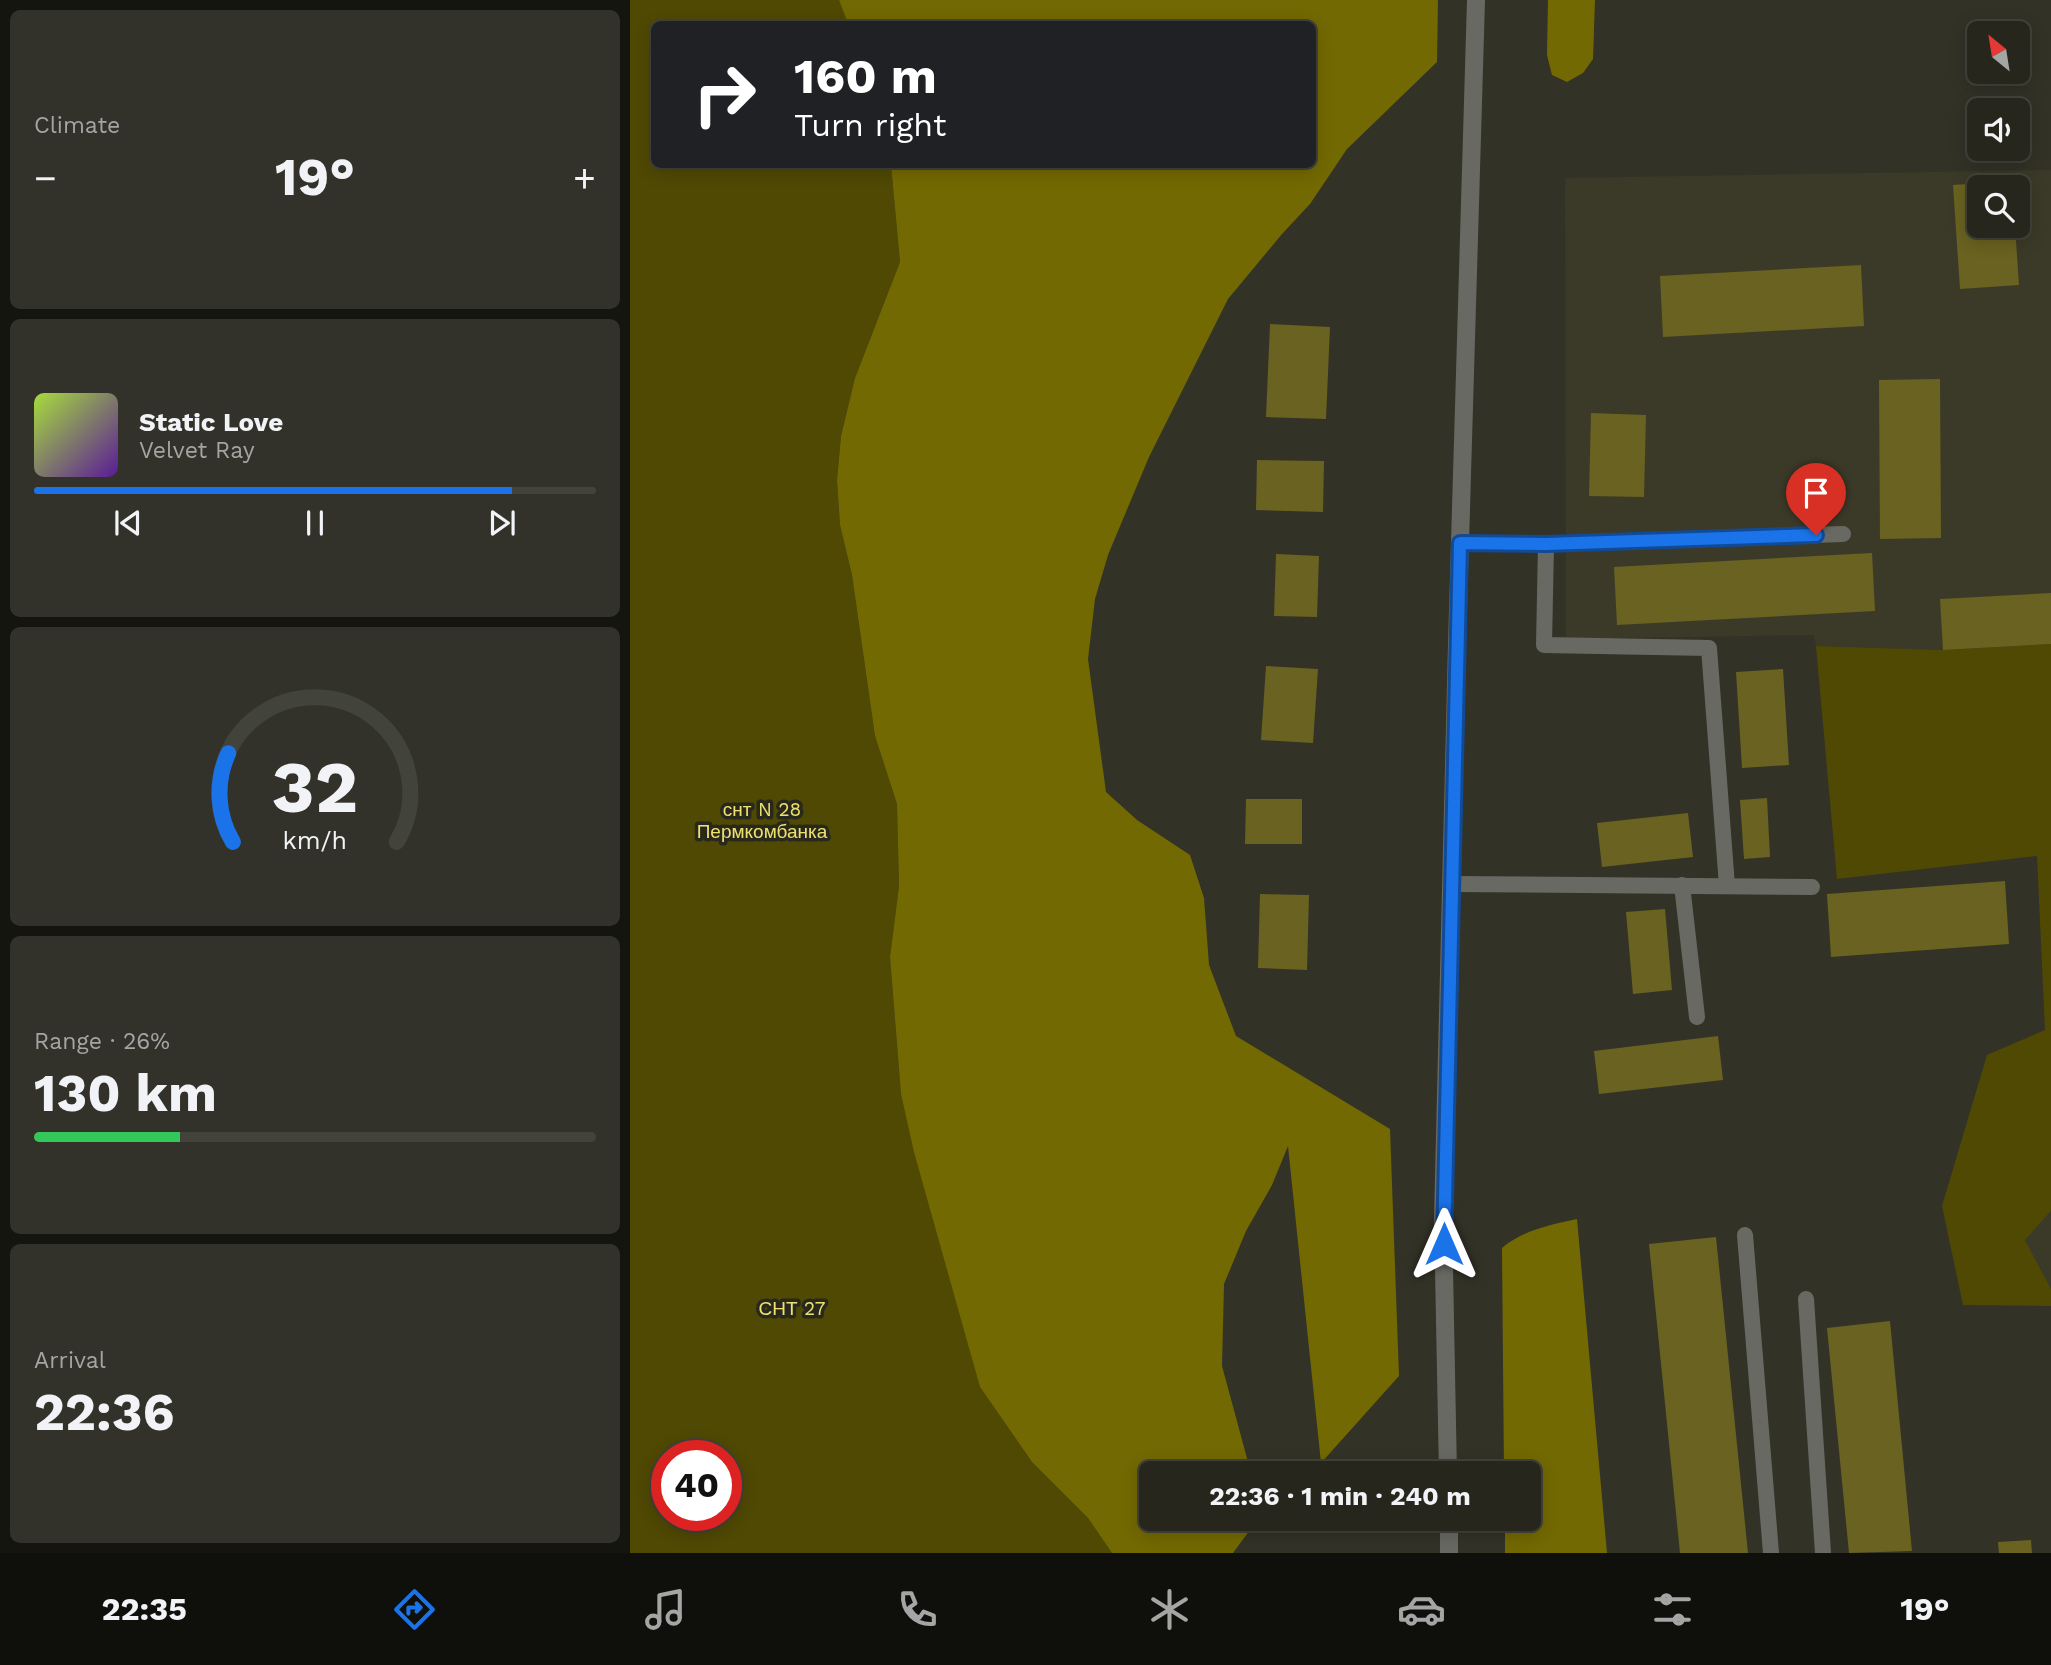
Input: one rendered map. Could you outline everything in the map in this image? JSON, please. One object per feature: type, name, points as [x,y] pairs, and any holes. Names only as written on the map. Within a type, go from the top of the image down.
[{"type":"street","points":[[1448,1461],[1443,1218],[1476,0]]},
{"type":"street","points":[[1449,1531],[1449,1553]]},
{"type":"lane","points":[[1460,543],[1546,544],[1843,534]]},
{"type":"lane","points":[[1546,544],[1544,646],[1709,648],[1727,886]]},
{"type":"lane","points":[[1451,884],[1812,887]]},
{"type":"lane","points":[[1682,886],[1697,1017]]},
{"type":"lane","points":[[1745,1235],[1771,1553]]},
{"type":"lane","points":[[1806,1298],[1823,1553]]},
{"type":"shaded area","points":[[839,0],[1438,0],[1437,62],[1347,149],[1310,204],[1228,299],[1149,457],[1108,555],[1095,599],[1088,659],[1106,792],[1137,820],[1190,855],[1204,898],[1209,965],[1236,1036],[1390,1129],[1399,1376],[1321,1461],[1288,1146],[1272,1185],[1246,1231],[1224,1284],[1222,1366],[1248,1461],[1139,1461],[1139,1531],[1249,1531],[1233,1553],[1112,1553],[1088,1518],[1032,1462],[980,1387],[914,1152],[901,1094],[890,957],[899,886],[897,804],[875,736],[852,575],[840,525],[837,480],[841,436],[855,378],[900,262],[891,168],[1316,168],[1316,21],[847,21]]},
{"type":"shaded area","points":[[1548,0],[1595,0],[1593,59],[1583,73],[1567,82],[1552,75],[1547,55]]},
{"type":"shaded area","points":[[2051,170],[2051,644],[1943,650],[1816,646],[1814,635],[1566,639],[1565,178]]},
{"type":"shaded area","points":[[2051,1211],[2051,1289],[2025,1240]]},
{"type":"shaded area","points":[[1577,1219],[1607,1553],[1505,1553],[1505,1531],[1541,1531],[1541,1461],[1504,1461],[1502,1248],[1528,1232]]},
{"type":"green space","points":[[630,0],[839,0],[847,21],[651,21],[651,168],[891,168],[900,262],[855,378],[841,436],[837,480],[840,525],[852,575],[875,736],[897,804],[899,886],[890,957],[901,1094],[980,1387],[1032,1462],[1088,1518],[1112,1553],[630,1553]]},
{"type":"green space","points":[[2051,644],[2051,1211],[2025,1240],[2051,1289],[2051,1306],[1963,1305],[1942,1206],[1987,1055],[2045,1030],[2037,856],[1837,879],[1816,646],[1943,650]]},
{"type":"building","points":[[1967,184],[1967,238],[2016,238],[2019,285],[1960,289],[1953,185]]},
{"type":"building","points":[[1861,265],[1864,326],[1663,337],[1660,276]]},
{"type":"building","points":[[1270,324],[1330,327],[1326,419],[1266,417]]},
{"type":"building","points":[[1940,379],[1941,538],[1880,539],[1879,380]]},
{"type":"building","points":[[1591,413],[1646,415],[1644,497],[1589,496]]},
{"type":"building","points":[[1257,460],[1324,461],[1323,512],[1256,510]]},
{"type":"building","points":[[1872,553],[1875,611],[1617,625],[1614,567]]},
{"type":"building","points":[[1276,554],[1319,556],[1317,617],[1274,616]]},
{"type":"building","points":[[2051,593],[2051,644],[1943,650],[1940,599]]},
{"type":"building","points":[[1266,666],[1318,669],[1313,743],[1261,740]]},
{"type":"building","points":[[1783,669],[1789,765],[1742,768],[1736,672]]},
{"type":"building","points":[[1767,798],[1770,857],[1744,859],[1740,800]]},
{"type":"building","points":[[1246,799],[1302,799],[1302,844],[1245,844]]},
{"type":"building","points":[[1688,813],[1693,857],[1602,867],[1597,823]]},
{"type":"building","points":[[2005,881],[2009,944],[1831,957],[1827,894]]},
{"type":"building","points":[[1260,894],[1309,895],[1307,970],[1258,968]]},
{"type":"building","points":[[1665,909],[1672,990],[1633,994],[1626,912]]},
{"type":"building","points":[[1718,1036],[1723,1080],[1599,1094],[1594,1051]]},
{"type":"building","points":[[1716,1237],[1748,1553],[1680,1553],[1649,1244]]},
{"type":"building","points":[[1890,1321],[1912,1551],[1849,1553],[1827,1328]]},
{"type":"building","points":[[2031,1540],[2032,1553],[1999,1553],[1998,1542]]},
{"type":"route","points":[[1444,1244],[1460,543],[1546,544],[1816,535]]},
{"type":"park label","name":"снт N 28 Пермкомбанка","points":[[762,820]]},
{"type":"park label","name":"СНТ 27","points":[[792,1308]]}]
